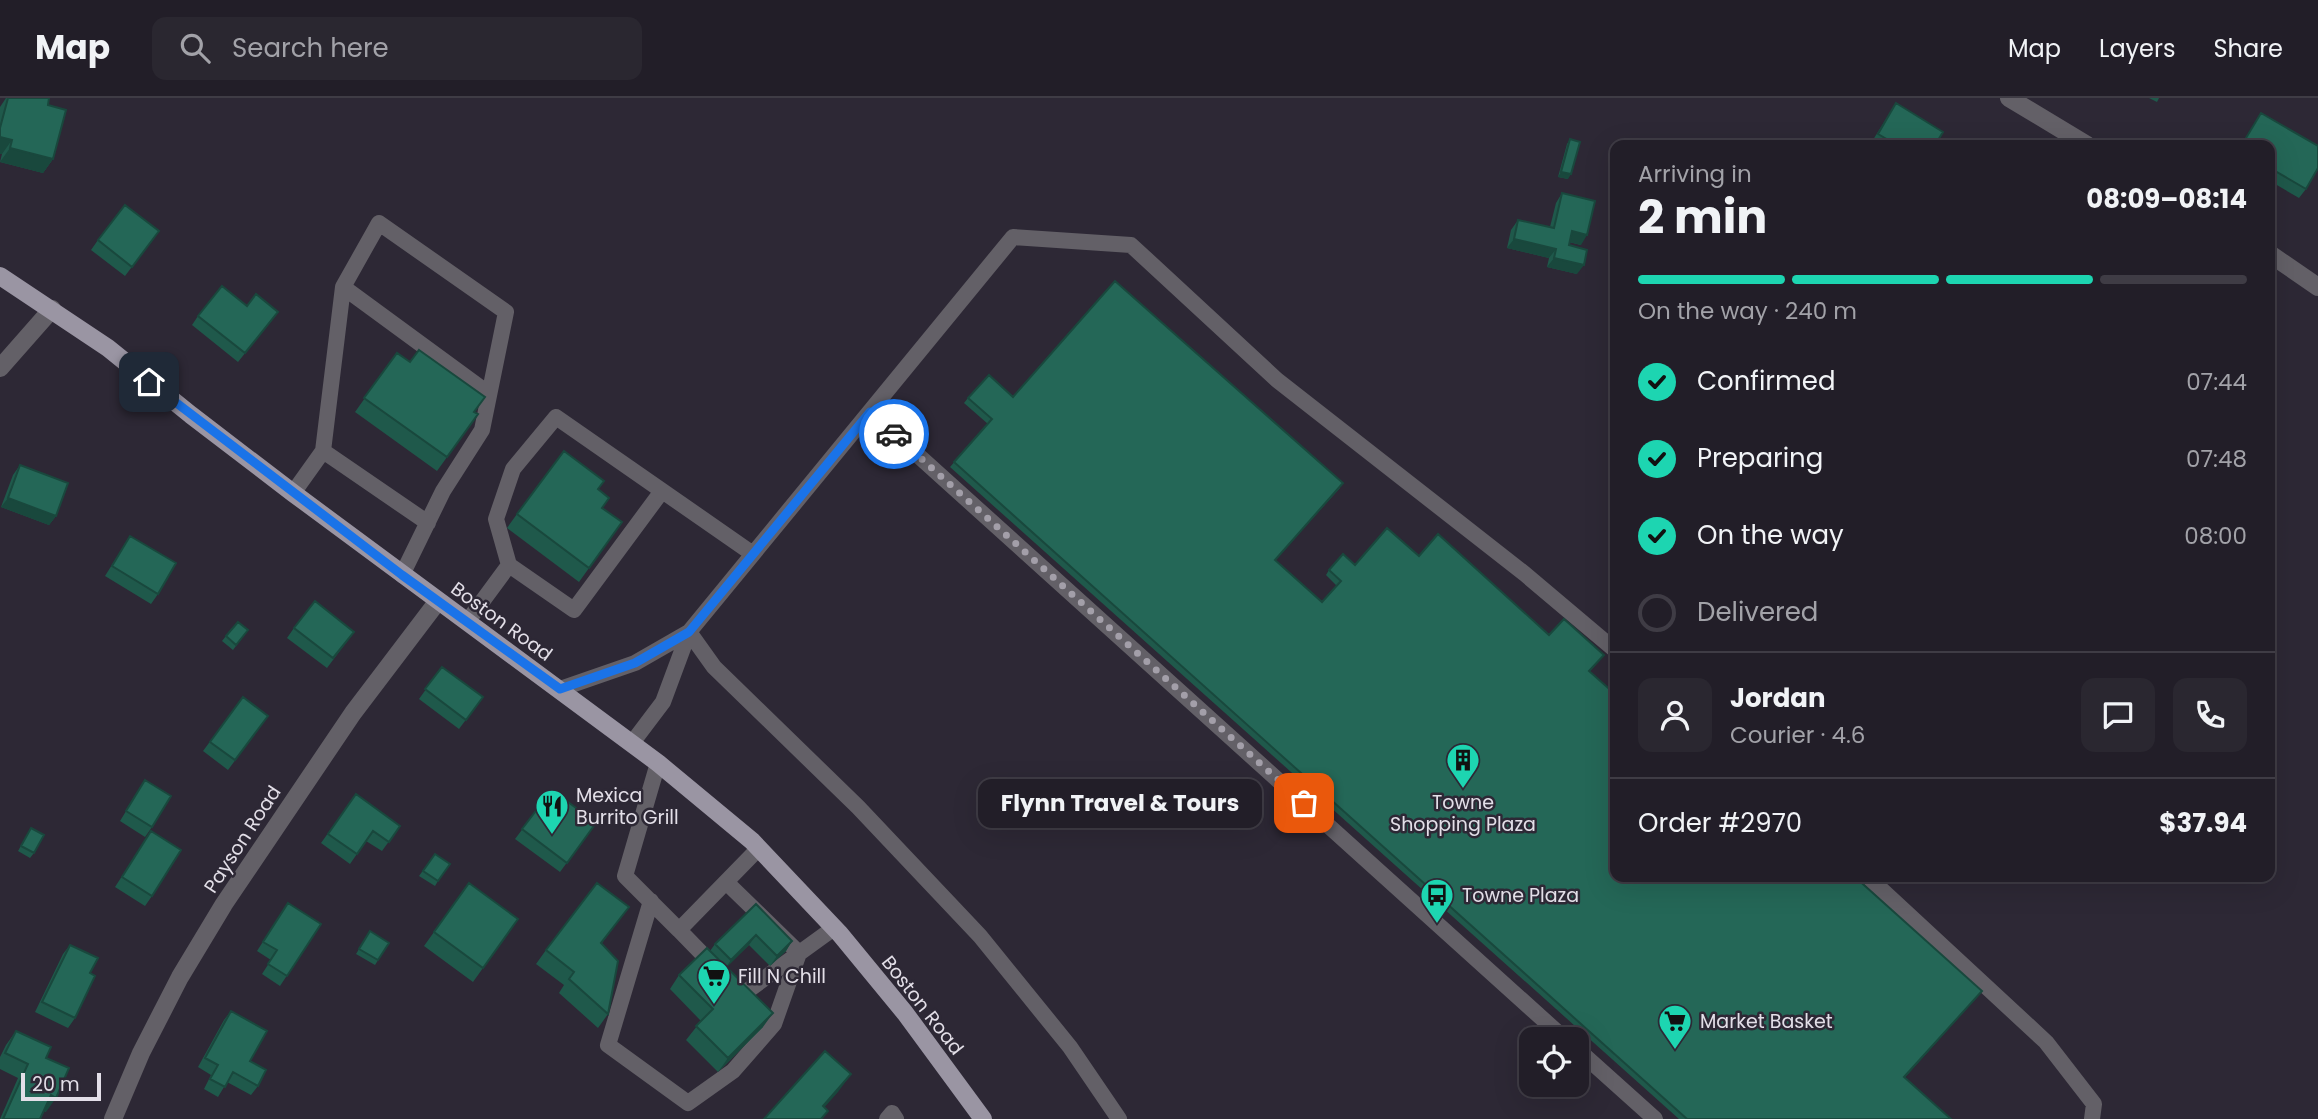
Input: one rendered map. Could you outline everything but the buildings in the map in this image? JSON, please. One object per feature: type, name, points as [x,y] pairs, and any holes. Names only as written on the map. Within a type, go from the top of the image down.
[{"type":"main road","name":"Boston Road","points":[[0,276],[108,348],[293,493],[632,743],[759,848],[834,928],[905,1013],[983,1119]]},
{"type":"street","points":[[2008,98],[2079,140]]},
{"type":"street","points":[[2275,257],[2318,287]]},
{"type":"street","points":[[0,368],[52,309]]},
{"type":"street","name":"Payson Road","points":[[113,1119],[146,1042],[180,977],[224,904],[353,713],[438,601]]},
{"type":"lane","points":[[293,493],[323,451],[343,287],[379,223],[506,312],[482,430],[443,491],[402,575]]},
{"type":"lane","points":[[632,743],[663,702],[689,632],[1013,237],[1131,245],[1277,380],[1525,574],[1610,646]]},
{"type":"lane","points":[[343,287],[489,394]]},
{"type":"lane","points":[[870,412],[1552,1027]]},
{"type":"lane","points":[[662,491],[574,610],[509,565],[496,519],[513,469],[556,417],[753,554]]},
{"type":"lane","points":[[323,451],[428,523]]},
{"type":"lane","points":[[467,622],[509,565]]},
{"type":"lane","points":[[560,689],[635,663],[689,632]]},
{"type":"lane","points":[[689,632],[714,667],[858,807],[980,936],[1070,1047],[1119,1119]]},
{"type":"lane","points":[[658,763],[625,876],[743,994],[834,928]]},
{"type":"lane","points":[[679,930],[759,848]]},
{"type":"lane","points":[[1873,882],[2046,1042],[2094,1104],[2091,1119]]},
{"type":"lane","points":[[726,883],[799,953]]},
{"type":"lane","points":[[650,901],[607,1045],[688,1103],[733,1070],[774,1024],[799,953]]},
{"type":"lane","points":[[1589,1060],[1655,1119]]},
{"type":"lane","points":[[887,1119],[892,1113],[896,1119]]},
{"type":"way so far","points":[[894,434],[1304,803]]},
{"type":"place","name":"Towne Shopping Plaza","points":[[1463,790]]},
{"type":"place","name":"Flynn Travel & Tours","points":[[1304,803]]},
{"type":"place","name":"Mexica Burrito Grill","points":[[552,836]]},
{"type":"place","name":"Towne Plaza","points":[[1437,925]]},
{"type":"place","name":"Fill N Chill","points":[[714,1006]]},
{"type":"place","name":"Market Basket","points":[[1675,1051]]},
{"type":"route","points":[[149,382],[402,575],[560,689],[635,663],[689,632],[870,412],[894,434]]}]
